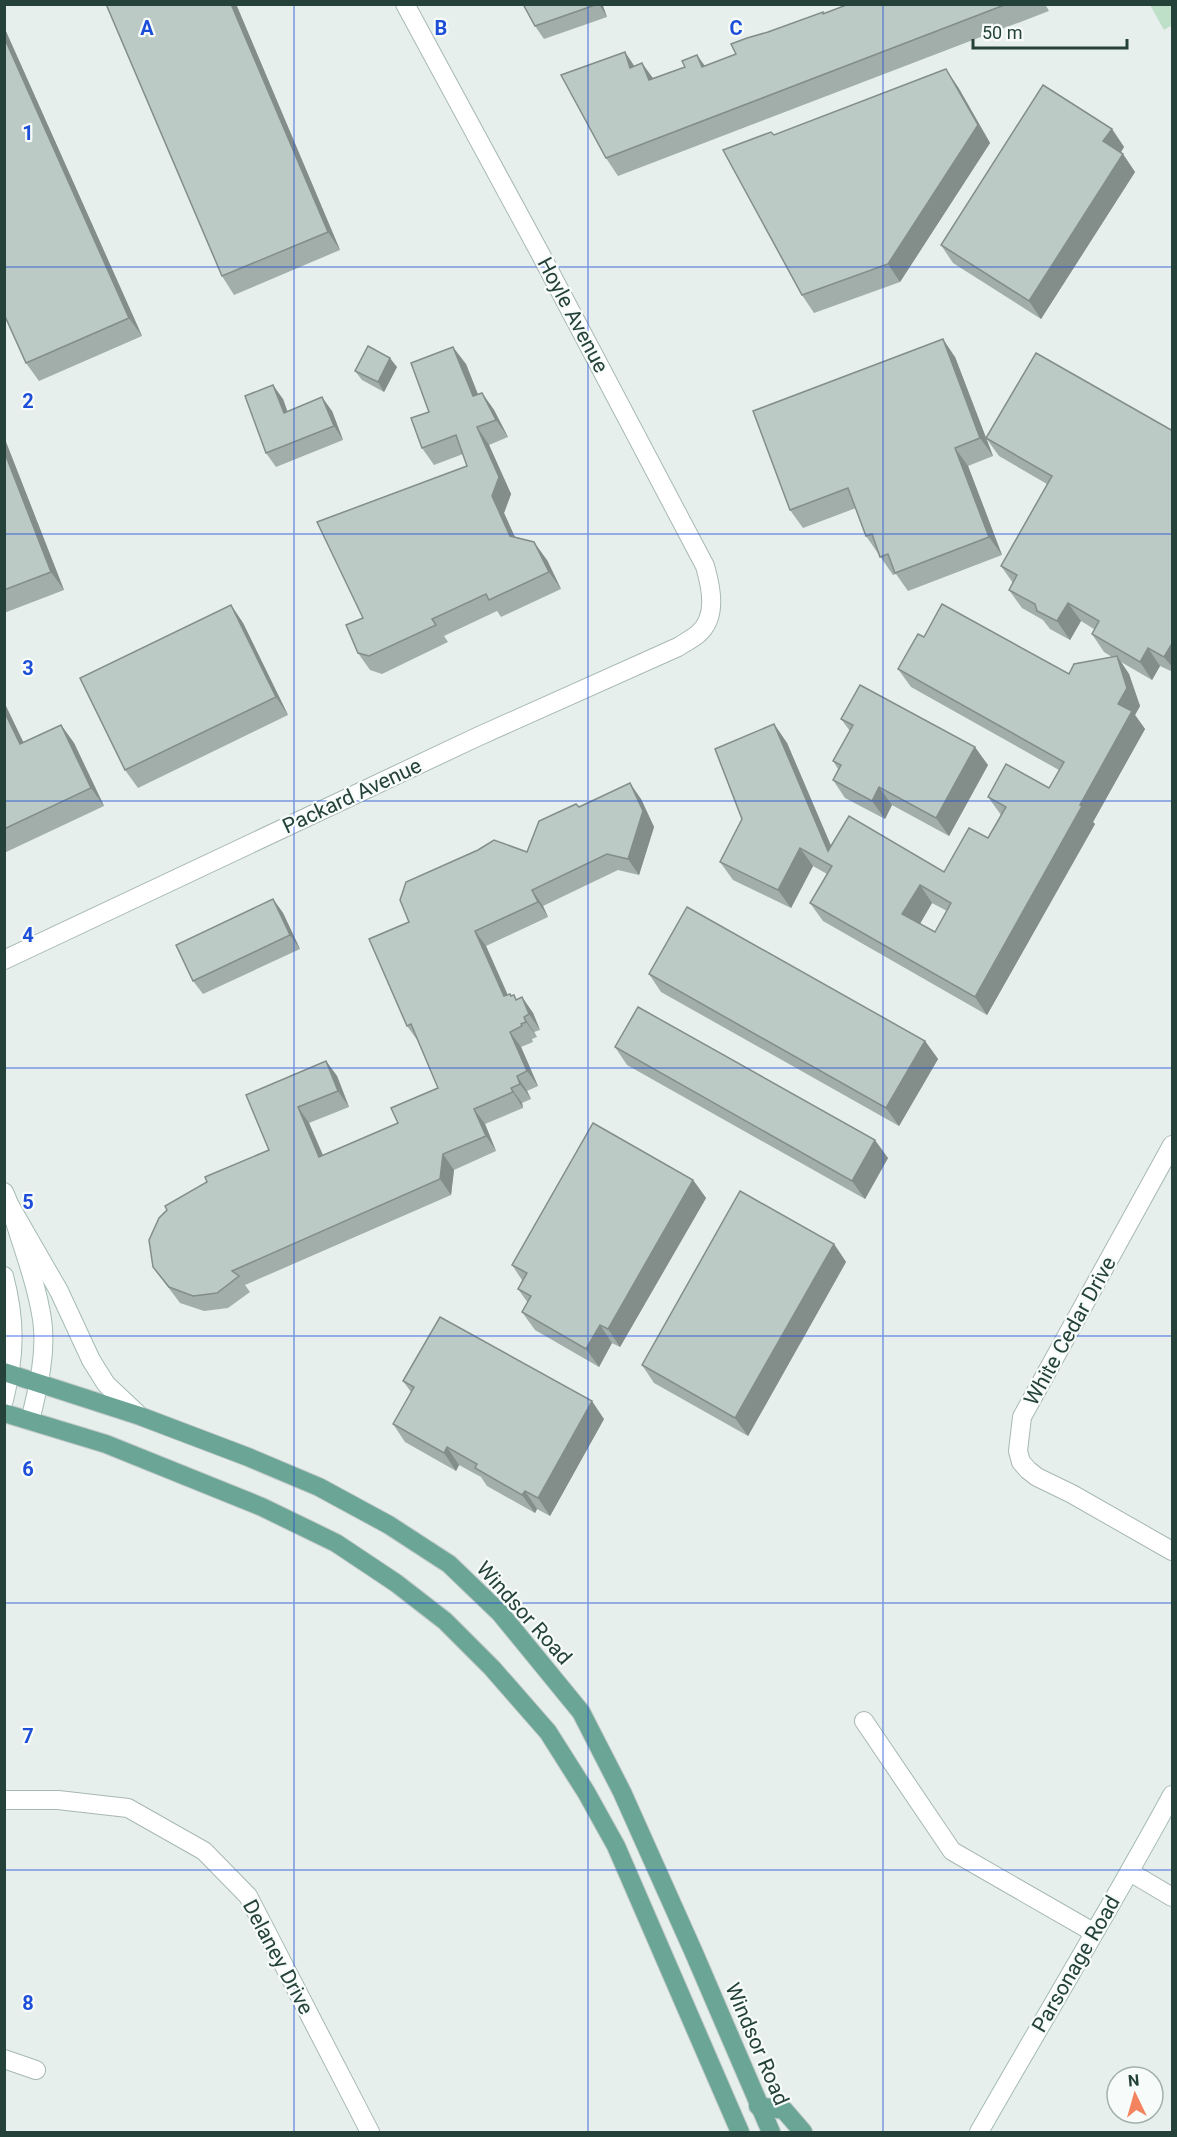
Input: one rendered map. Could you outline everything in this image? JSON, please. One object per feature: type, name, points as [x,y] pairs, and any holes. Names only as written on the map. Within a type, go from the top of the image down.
[{"type":"main road","name":"Windsor Road","points":[[8,1372],[140,1416],[248,1456],[298,1478],[379,1520],[449,1564],[500,1613],[581,1712],[632,1813],[771,2133]]},
{"type":"main road","points":[[4,1413],[106,1444],[262,1507],[336,1543],[396,1583],[446,1621],[492,1668],[548,1732],[616,1846],[740,2133]]},
{"type":"main road","points":[[758,2106],[784,2110],[803,2133]]},
{"type":"street","name":"Hoyle Avenue","points":[[405,4],[542,255],[705,566],[711,589],[711,613],[700,633]]},
{"type":"street","name":"Packard Avenue","points":[[4,960],[477,737],[678,647],[700,633]]},
{"type":"street","name":"White Cedar Drive","points":[[1173,1145],[1022,1417],[1018,1452],[1021,1462],[1037,1477],[1173,1551]]},
{"type":"street","points":[[7,1199],[42,1320],[40,1382],[30,1421]]},
{"type":"street","points":[[7,1199],[58,1291],[91,1360],[106,1384],[140,1416]]},
{"type":"street","points":[[4,1276],[11,1299],[14,1327],[4,1401]]},
{"type":"street","points":[[864,1721],[952,1851],[1093,1932]]},
{"type":"street","name":"Parsonage Road","points":[[979,2133],[1173,1795]]},
{"type":"street","name":"Delaney Drive","points":[[4,1800],[58,1800],[128,1808],[204,1851],[248,1896],[370,2133]]},
{"type":"street","points":[[1130,1872],[1173,1897]]},
{"type":"street","points":[[4,2059],[36,2070]]},
{"type":"green space","points":[[1150,5],[1172,5],[1172,25],[1164,30]]},
{"type":"building","points":[[106,4],[231,4],[328,232],[222,276]]},
{"type":"building","points":[[523,4],[598,4],[535,26]]},
{"type":"building","points":[[849,4],[1007,4],[606,158],[561,75],[625,52],[630,68],[642,63],[649,80],[685,67],[682,61],[697,55],[702,67],[736,54],[731,44]]},
{"type":"building","points":[[4,37],[129,318],[26,363],[4,314]]},
{"type":"building","points":[[946,69],[978,125],[888,264],[802,295],[723,150],[771,132],[774,135]]},
{"type":"building","points":[[1043,85],[1112,129],[1103,141],[1123,154],[1029,301],[941,245]]},
{"type":"building","points":[[943,339],[980,438],[955,448],[989,537],[895,573],[888,554],[880,557],[872,534],[866,536],[848,488],[790,510],[753,411]]},
{"type":"building","points":[[368,346],[390,358],[378,382],[355,371]]},
{"type":"building","points":[[453,347],[473,396],[482,393],[496,420],[477,427],[499,477],[492,496],[510,536],[534,542],[549,572],[489,600],[486,594],[432,619],[436,625],[369,656],[358,653],[346,625],[363,618],[317,522],[467,466],[456,435],[422,448],[411,418],[429,412],[411,363]]},
{"type":"building","points":[[1036,353],[1173,431],[1173,642],[1164,657],[1148,648],[1140,662],[1092,634],[1099,621],[1068,603],[1057,621],[1037,611],[1035,604],[1009,590],[1017,575],[1001,566],[1052,476],[986,438]]},
{"type":"building","points":[[273,385],[284,413],[322,397],[334,426],[266,453],[245,396]]},
{"type":"building","points":[[4,451],[51,572],[4,590]]},
{"type":"building","points":[[942,604],[1069,674],[1074,664],[1117,656],[1127,688],[1118,704],[1132,711],[1080,805],[1082,806],[975,997],[810,903],[832,866],[800,848],[778,890],[720,862],[742,819],[715,749],[774,724],[828,851],[849,816],[944,872],[969,828],[988,838],[1006,807],[988,797],[1006,764],[1049,788],[1064,762],[898,669],[918,634],[924,637]],"holes":[[[920,885],[951,903],[935,932],[902,914]]]},
{"type":"building","points":[[231,605],[276,697],[125,770],[80,678]]},
{"type":"building","points":[[860,685],[975,747],[936,818],[879,787],[872,801],[833,780],[841,765],[833,761],[853,725],[841,719]]},
{"type":"building","points":[[4,711],[20,744],[61,725],[91,788],[4,829]]},
{"type":"building","points":[[630,783],[643,811],[628,859],[607,854],[532,890],[538,902],[475,931],[504,996],[514,995],[516,1000],[522,997],[529,1014],[524,1017],[526,1022],[521,1024],[522,1026],[510,1032],[527,1071],[517,1076],[520,1084],[511,1088],[513,1092],[474,1109],[486,1136],[443,1154],[440,1179],[232,1271],[239,1276],[217,1293],[193,1296],[169,1287],[153,1267],[149,1240],[159,1218],[167,1210],[165,1206],[207,1182],[205,1177],[269,1150],[246,1095],[326,1061],[338,1091],[298,1107],[319,1157],[398,1123],[391,1108],[438,1088],[411,1024],[407,1026],[369,939],[409,922],[400,900],[406,882],[478,850],[494,840],[527,852],[539,821],[576,804],[579,807]]},
{"type":"building","points":[[273,899],[290,935],[193,981],[176,945]]},
{"type":"building","points":[[687,907],[925,1041],[886,1108],[649,974]]},
{"type":"building","points":[[638,1007],[875,1140],[852,1181],[615,1047]]},
{"type":"building","points":[[593,1123],[693,1180],[608,1329],[600,1325],[586,1349],[522,1312],[531,1296],[518,1289],[527,1273],[512,1265]]},
{"type":"building","points":[[740,1191],[834,1244],[735,1418],[642,1365]]},
{"type":"building","points":[[440,1317],[592,1401],[538,1498],[525,1491],[522,1495],[475,1468],[477,1464],[447,1447],[444,1453],[393,1424],[414,1387],[403,1381]]}]
